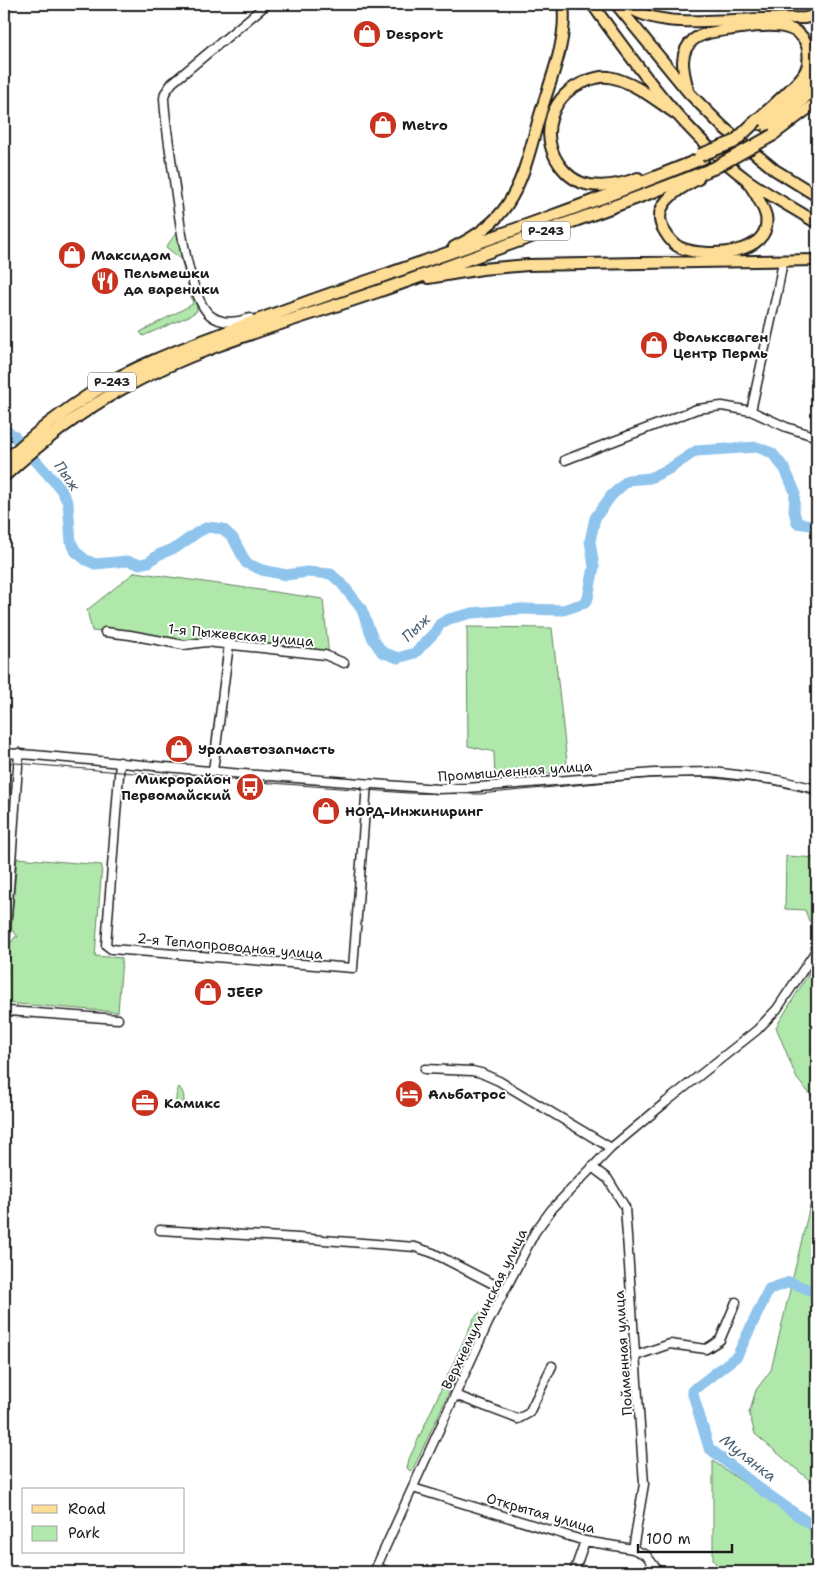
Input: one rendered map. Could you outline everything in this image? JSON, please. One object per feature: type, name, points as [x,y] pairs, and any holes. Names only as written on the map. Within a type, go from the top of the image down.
[{"type":"highway","points":[[765,128],[817,69]]},
{"type":"highway","points":[[702,156],[765,128],[803,99],[817,84]]},
{"type":"highway","name":"Р-243","points":[[4,476],[10,461],[45,434],[124,387],[157,371],[249,335],[376,292],[716,170],[743,151],[765,128]]},
{"type":"highway","name":"Р-243","points":[[45,434],[71,407],[96,390],[190,346],[289,308],[640,184],[702,156]]},
{"type":"main road","points":[[410,266],[474,236],[488,226],[508,204],[525,164],[559,50],[564,19],[563,4]]},
{"type":"main road","points":[[592,4],[679,116],[709,148],[747,180],[817,223]]},
{"type":"main road","points":[[616,4],[689,94],[723,127],[776,170],[817,196]]},
{"type":"main road","points":[[624,4],[638,13],[662,19],[689,22],[805,18],[817,15]]},
{"type":"main road","points":[[689,94],[682,61],[684,53],[693,40],[714,32],[745,27],[778,26],[791,28],[801,34],[806,43],[809,54],[808,63],[804,74],[765,128]]},
{"type":"main road","points":[[679,116],[636,87],[621,80],[607,77],[594,78],[580,83],[568,91],[560,101],[552,113],[549,129],[550,144],[555,158],[565,173],[588,185],[608,186],[626,182],[702,156]]},
{"type":"main road","points":[[765,128],[817,102]]},
{"type":"main road","points":[[716,170],[682,187],[671,195],[663,206],[661,217],[663,229],[671,241],[679,248],[702,253],[731,252],[756,243],[766,226],[766,218],[763,206],[747,180]]},
{"type":"main road","points":[[376,292],[431,277],[482,269],[528,265],[817,260]]},
{"type":"street","points":[[267,4],[172,83],[165,93],[164,106],[184,249],[203,308],[211,316],[226,322],[238,322],[289,308]]},
{"type":"street","points":[[751,411],[776,299],[782,261]]},
{"type":"street","points":[[565,460],[697,409],[722,406],[751,411],[786,427],[817,437]]},
{"type":"street","name":"1-я Пыжевская улица","points":[[105,632],[184,645],[206,642],[325,655],[344,663]]},
{"type":"street","points":[[213,771],[229,644]]},
{"type":"street","name":"Промышленная улица","points":[[4,753],[438,789],[654,773],[713,772],[777,780],[817,789]]},
{"type":"street","points":[[4,957],[19,753]]},
{"type":"street","name":"2-я Теплопроводная улица","points":[[120,762],[106,945],[111,949],[353,968],[367,784]]},
{"type":"street","name":"Верхнемуллинская улица","points":[[376,1570],[505,1290],[544,1218],[611,1148],[757,1030],[777,1009],[817,949]]},
{"type":"street","points":[[4,1009],[8,1011],[118,1019]]},
{"type":"street","points":[[425,1069],[481,1073],[499,1081],[611,1148]]},
{"type":"street","name":"Пойменная улица","points":[[592,1167],[608,1179],[625,1207],[644,1484],[633,1549]]},
{"type":"street","points":[[160,1230],[415,1247],[432,1253],[505,1290]]},
{"type":"street","points":[[635,1356],[670,1344],[706,1349],[720,1340],[736,1302]]},
{"type":"street","points":[[455,1395],[518,1419],[529,1413],[552,1366]]},
{"type":"street","name":"Открытая улица","points":[[413,1488],[585,1541],[633,1549],[646,1555],[657,1570]]},
{"type":"street","points":[[574,1572],[585,1541]]},
{"type":"street","points":[[376,1570],[388,1572]]},
{"type":"green space","points":[[177,232],[197,311],[143,336],[140,332],[193,304],[181,259],[166,247]]},
{"type":"green space","points":[[135,572],[323,599],[329,657],[92,631],[87,610]]},
{"type":"green space","points":[[467,627],[552,628],[568,771],[495,781],[494,752],[468,746]]},
{"type":"green space","points":[[786,856],[817,858],[817,925],[809,921],[805,910],[785,909]]},
{"type":"green space","points":[[17,858],[102,865],[95,956],[122,958],[118,1012],[5,1003],[9,945],[15,937],[18,937],[11,928]]},
{"type":"green space","points":[[817,960],[817,1102],[797,1079],[776,1027]]},
{"type":"green space","points":[[179,1087],[184,1100],[182,1108],[178,1110],[176,1098]]},
{"type":"green space","points":[[812,1197],[817,1197],[817,1489],[814,1484],[755,1434],[749,1413],[756,1390],[771,1370]]},
{"type":"green space","points":[[483,1312],[485,1316],[414,1467],[410,1471],[407,1468],[409,1459],[474,1318]]},
{"type":"green space","points":[[713,1461],[810,1529],[817,1537],[817,1572],[722,1572],[713,1560]]},
{"type":"waterway","name":"Пыж","points":[[4,429],[14,436],[60,488],[68,503],[71,542],[76,552],[86,560],[95,564],[127,561],[140,564],[149,562],[208,527],[223,529],[233,538],[246,563],[262,570],[286,575],[307,572],[331,574],[342,584],[361,608],[373,639],[382,652],[398,658],[415,653],[440,624],[449,619],[472,613],[521,609],[563,610],[585,603],[588,598],[594,567],[590,541],[595,518],[611,496],[628,480],[650,478],[669,469],[696,451],[757,447],[772,453],[785,469],[795,492],[794,511],[797,523],[811,525],[817,523]]},
{"type":"waterway","name":"Мулянка","points":[[817,1293],[790,1282],[769,1289],[737,1356],[692,1391],[709,1448],[759,1488],[817,1529]]},
{"type":"tram line","points":[[4,762],[408,793],[480,794],[650,778],[703,777],[771,784],[817,795]]},
{"type":"place","name":"Desport","points":[[367,34]]},
{"type":"place","name":"Metro","points":[[383,125]]},
{"type":"place","name":"Максидом","points":[[72,255]]},
{"type":"place","name":"Пельмешки да вареники","points":[[105,281]]},
{"type":"place","name":"Фольксваген Центр Пермь","points":[[654,345]]},
{"type":"place","name":"Уралавтозапчасть","points":[[179,749]]},
{"type":"place","name":"Микрорайон Первомайский","points":[[250,787]]},
{"type":"place","name":"НОРД-Инжиниринг","points":[[326,811]]},
{"type":"place","name":"JEEP","points":[[208,992]]},
{"type":"place","name":"Альбатрос","points":[[409,1094]]},
{"type":"place","name":"Камикс","points":[[145,1103]]}]
